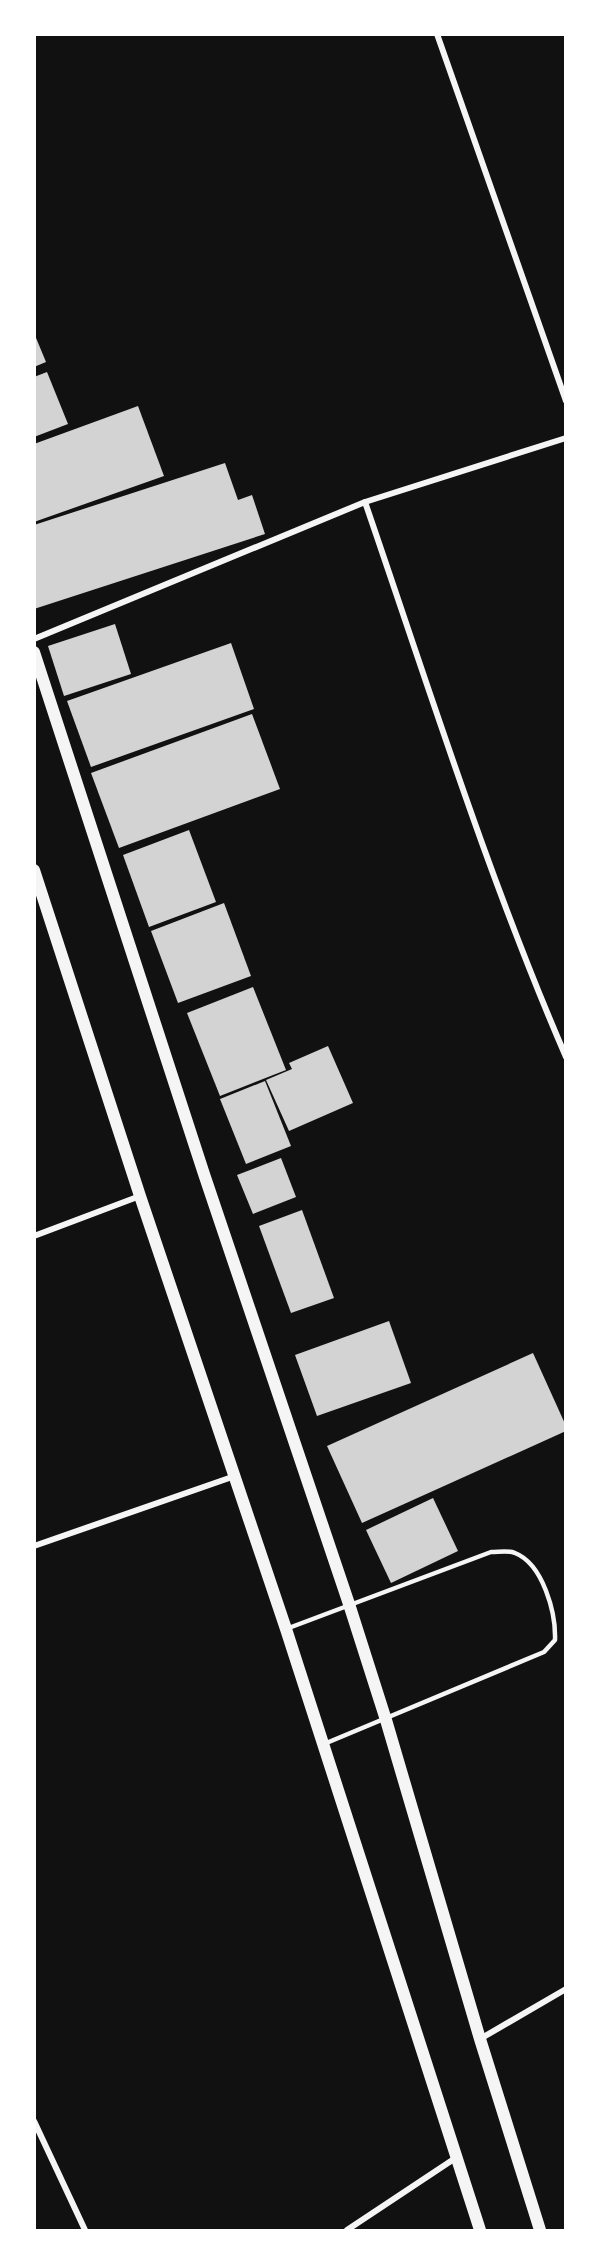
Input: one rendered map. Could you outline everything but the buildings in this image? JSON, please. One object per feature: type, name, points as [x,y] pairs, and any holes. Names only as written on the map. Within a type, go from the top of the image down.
[{"type":"main road","points":[[34,652],[204,1174],[350,1604],[480,2039],[540,2230]]},
{"type":"main road","points":[[34,870],[140,1196],[236,1476],[324,1744],[480,2230]]},
{"type":"street","points":[[436,34],[566,401]]},
{"type":"street","points":[[34,639],[365,502],[566,438]]},
{"type":"street","points":[[365,502],[500,894],[529,972],[566,1057]]},
{"type":"street","points":[[34,1236],[140,1196]]},
{"type":"street","points":[[34,1545],[236,1476]]},
{"type":"street","points":[[480,2039],[566,1989]]},
{"type":"street","points":[[34,2121],[85,2230]]},
{"type":"street","points":[[347,2230],[457,2157]]},
{"type":"lane","points":[[286,1629],[491,1552],[513,1551],[529,1560],[539,1574],[549,1604],[555,1626],[555,1640],[544,1653],[324,1744]]}]
